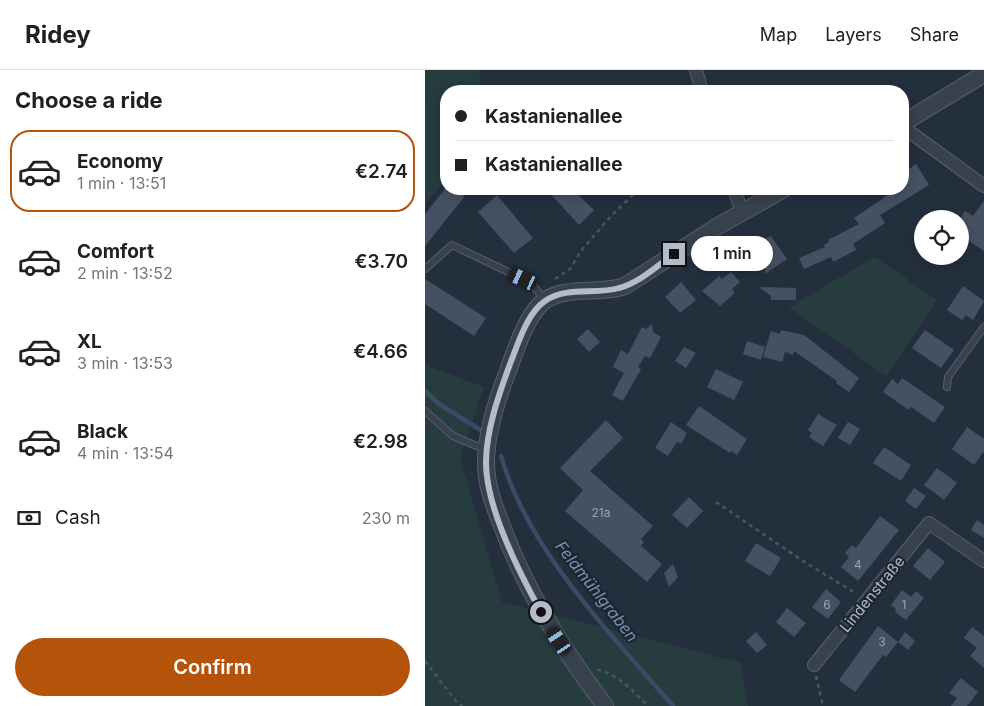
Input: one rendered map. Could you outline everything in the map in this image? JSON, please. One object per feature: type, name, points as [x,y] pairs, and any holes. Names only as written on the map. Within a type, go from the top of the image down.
[{"type":"street","points":[[696,70],[700,85]]},
{"type":"street","points":[[909,119],[984,74]]},
{"type":"street","points":[[909,131],[984,186]]},
{"type":"street","points":[[736,195],[742,212]]},
{"type":"street","points":[[605,706],[580,673],[545,618],[508,542],[489,487],[486,471],[487,450],[504,382],[515,351],[542,296],[608,290],[625,286],[772,195]]},
{"type":"street","name":"Lindenstraße","points":[[814,665],[929,523],[984,561]]},
{"type":"lane","points":[[425,269],[452,245],[523,279],[542,296]]},
{"type":"lane","points":[[947,387],[948,377],[984,327]]},
{"type":"lane","points":[[425,410],[453,436],[487,450]]},
{"type":"path","points":[[542,296],[571,268],[580,252],[611,216],[633,195]]},
{"type":"path","points":[[716,502],[806,563],[867,600]]},
{"type":"path","points":[[425,661],[459,705],[463,706]]},
{"type":"path","points":[[814,665],[823,706]]},
{"type":"path","points":[[580,673],[587,669],[604,671],[631,689],[648,706]]},
{"type":"green space","points":[[425,70],[479,70],[481,85],[440,85],[440,187],[425,204]]},
{"type":"green space","points":[[875,257],[937,300],[886,376],[789,307]]},
{"type":"green space","points":[[425,362],[431,367],[484,387],[460,458],[502,602],[741,663],[748,706],[425,706]]},
{"type":"building","points":[[916,164],[929,185],[880,215],[885,223],[853,244],[856,250],[833,262],[831,257],[804,269],[799,258],[825,247],[824,245],[829,242],[828,240],[859,224],[854,218],[888,195],[909,195],[909,169]]},
{"type":"building","points":[[440,195],[465,196],[425,246],[425,214]]},
{"type":"building","points":[[497,195],[533,238],[514,253],[478,212]]},
{"type":"building","points":[[552,195],[578,195],[594,210],[579,225]]},
{"type":"building","points":[[984,201],[984,251],[969,241],[969,214],[973,216]]},
{"type":"building","points":[[771,236],[787,259],[765,274],[766,258],[762,262],[754,250],[755,244]]},
{"type":"building","points":[[731,272],[740,282],[732,289],[735,293],[720,306],[702,291],[719,276],[722,279]]},
{"type":"building","points":[[425,279],[486,318],[474,336],[425,304]]},
{"type":"building","points":[[681,282],[696,300],[680,313],[665,297]]},
{"type":"building","points":[[963,286],[984,301],[973,320],[966,315],[962,320],[947,310]]},
{"type":"building","points":[[759,287],[796,288],[796,300],[771,300],[771,296]]},
{"type":"building","points":[[652,324],[653,332],[661,337],[650,358],[645,356],[638,367],[641,369],[623,401],[612,395],[624,373],[613,367],[621,350],[628,354],[642,327],[646,329]]},
{"type":"building","points":[[588,329],[600,342],[589,352],[577,339]]},
{"type":"building","points":[[781,330],[804,335],[859,378],[849,392],[836,383],[837,381],[794,351],[793,355],[785,352],[782,362],[763,357],[771,331],[780,334]]},
{"type":"building","points":[[925,330],[954,350],[941,368],[912,348]]},
{"type":"building","points":[[747,341],[765,347],[761,360],[743,354]]},
{"type":"building","points":[[684,347],[696,353],[686,368],[675,361]]},
{"type":"building","points":[[716,369],[743,382],[734,400],[707,387]]},
{"type":"building","points":[[902,378],[945,407],[934,423],[911,407],[909,410],[883,392],[892,379],[898,384]]},
{"type":"building","points":[[699,406],[747,439],[737,455],[731,451],[730,453],[686,425]]},
{"type":"building","points":[[818,414],[837,425],[823,446],[809,437],[812,433],[808,430]]},
{"type":"building","points":[[606,420],[623,438],[590,471],[653,526],[641,539],[644,542],[641,546],[662,564],[647,582],[565,511],[583,490],[560,468]]},
{"type":"building","points":[[671,422],[687,433],[681,444],[677,442],[668,456],[655,448]]},
{"type":"building","points":[[848,422],[860,429],[850,445],[838,438]]},
{"type":"building","points":[[967,427],[984,439],[984,451],[974,465],[952,449]]},
{"type":"building","points":[[884,447],[911,465],[901,481],[873,463]]},
{"type":"building","points":[[937,468],[957,483],[944,500],[924,485]]},
{"type":"building","points":[[914,488],[926,496],[916,509],[905,501]]},
{"type":"building","points":[[689,497],[703,511],[687,528],[672,515]]},
{"type":"building","points":[[880,516],[899,530],[858,581],[841,567],[849,557],[845,553],[852,545],[856,548]]},
{"type":"building","points":[[977,520],[984,525],[984,538],[971,530]]},
{"type":"building","points":[[756,543],[781,558],[770,576],[745,561]]},
{"type":"building","points":[[928,548],[945,562],[930,580],[913,566]]},
{"type":"building","points":[[673,564],[678,577],[669,587],[664,573]]},
{"type":"building","points":[[826,589],[841,602],[828,619],[812,607]]},
{"type":"building","points":[[902,590],[911,597],[916,591],[924,598],[906,620],[895,612],[896,609],[891,605]]},
{"type":"building","points":[[787,608],[806,623],[794,637],[776,622]]},
{"type":"building","points":[[878,626],[898,642],[886,657],[883,655],[855,692],[839,680]]},
{"type":"building","points":[[972,627],[984,636],[984,668],[970,656],[977,648],[964,638]]},
{"type":"building","points":[[756,632],[767,645],[757,653],[746,641]]},
{"type":"building","points":[[905,632],[915,641],[908,650],[898,642]]},
{"type":"building","points":[[961,678],[978,692],[967,706],[951,706],[957,698],[949,693]]},
{"type":"waterway","name":"Feldmühlgraben","points":[[425,391],[439,404],[482,431]]},
{"type":"waterway","name":"Feldmühlgraben","points":[[501,456],[514,491],[530,524],[573,589],[673,706]]},
{"type":"route","points":[[541,612],[524,579],[505,534],[489,487],[486,471],[487,450],[492,425],[515,351],[531,318],[540,305],[551,297],[567,293],[618,289],[637,280],[674,254]]}]
